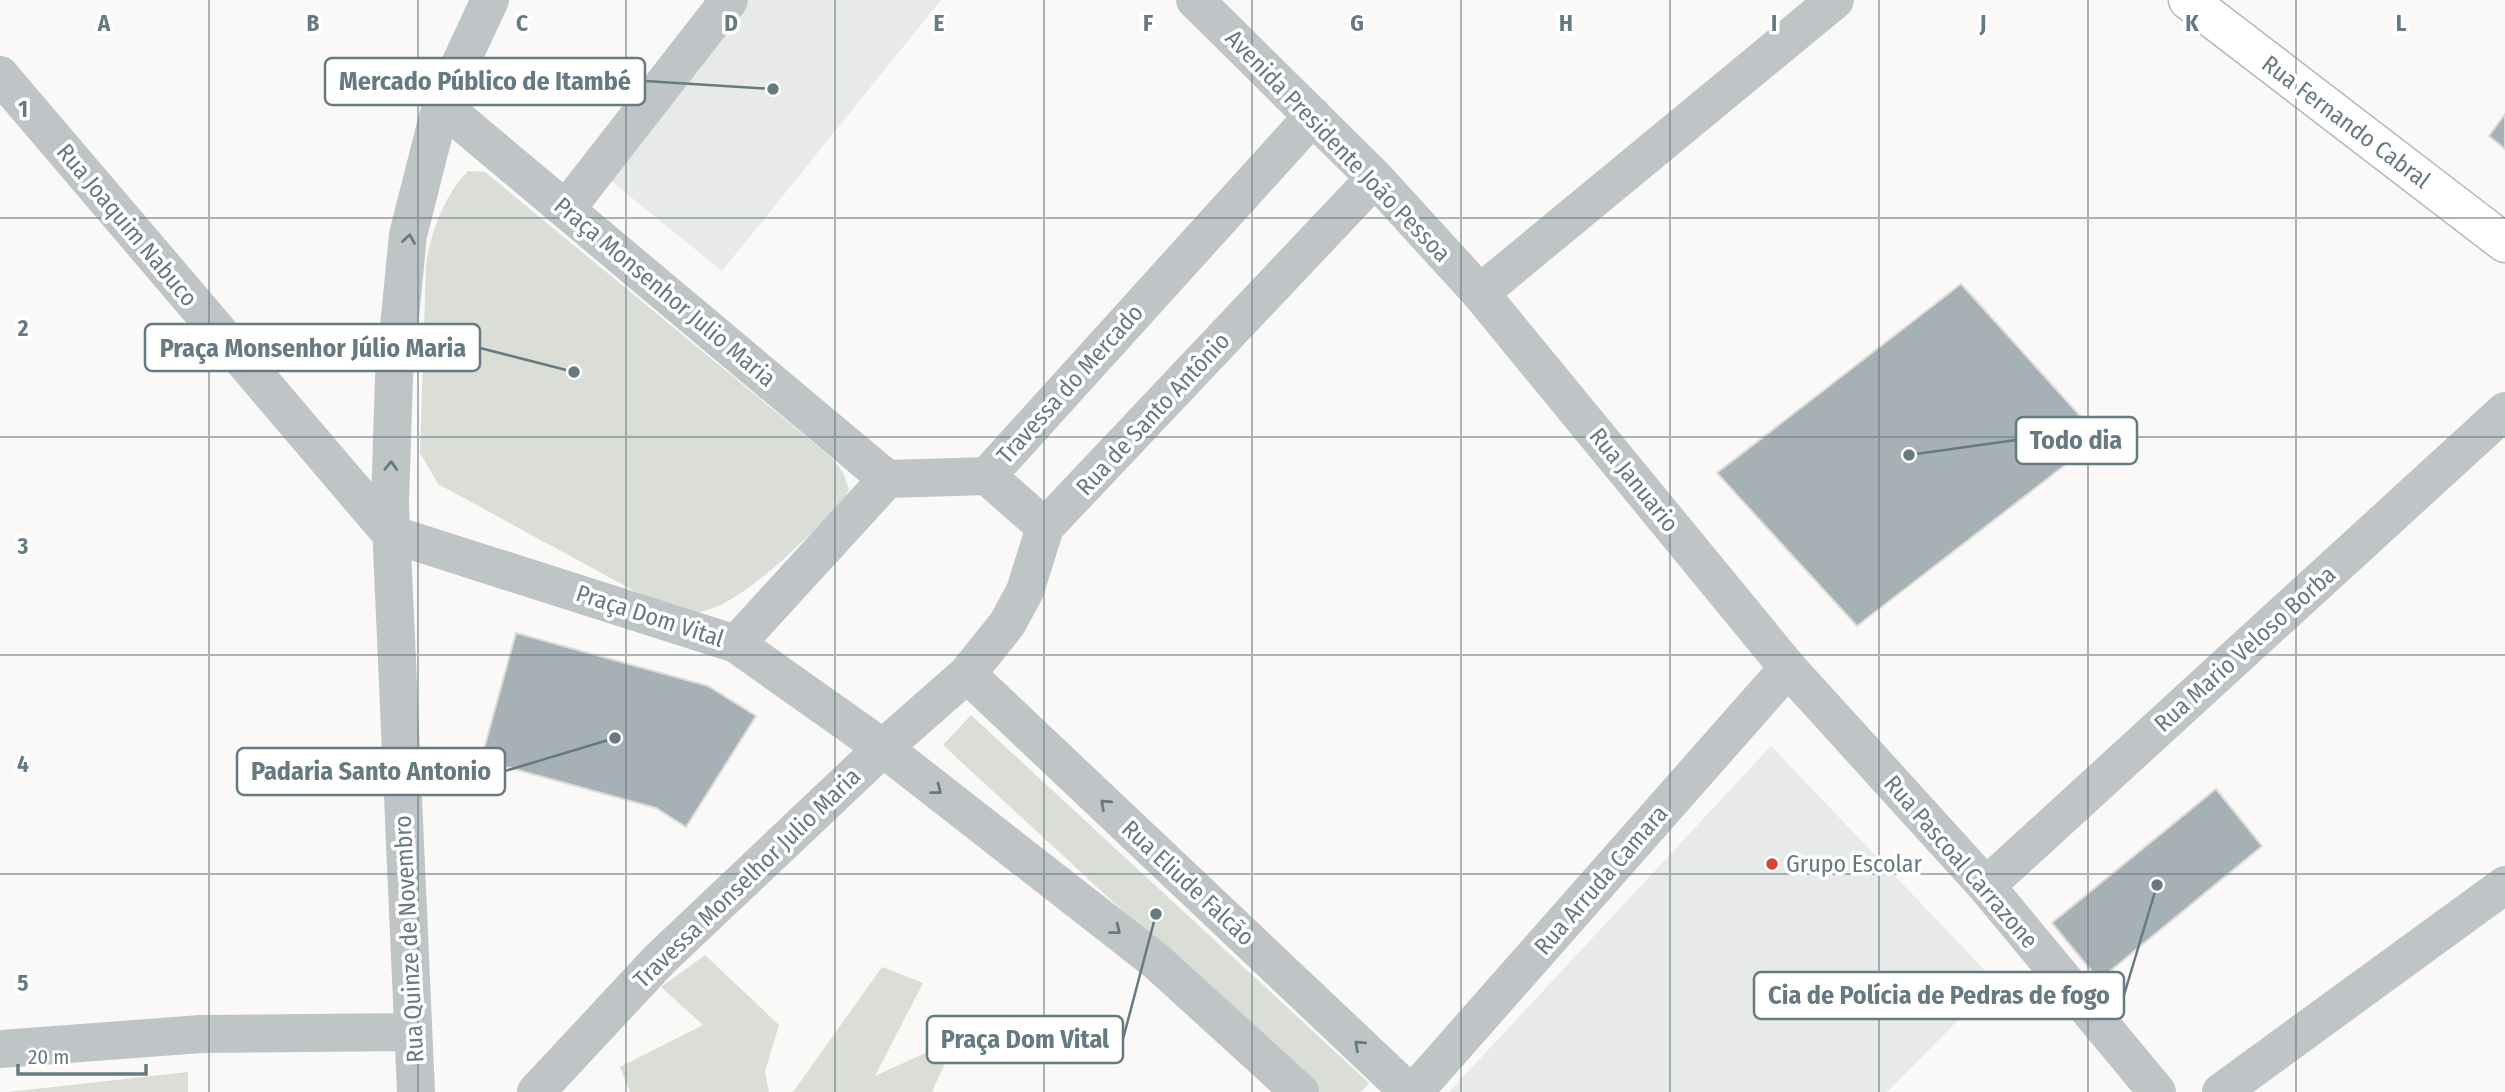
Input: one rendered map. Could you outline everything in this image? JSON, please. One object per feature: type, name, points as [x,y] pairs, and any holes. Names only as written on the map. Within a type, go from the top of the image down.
[{"type":"main road","name":"Rua Fernando Cabral","points":[[2188,0],[2505,243]]},
{"type":"street","name":"Rua Quinze de Novembro","points":[[416,1092],[391,534],[394,378],[408,235],[441,105],[490,0]]},
{"type":"street","points":[[567,208],[729,0]]},
{"type":"street","name":"Avenida Presidente João Pessoa","points":[[1195,0],[1375,178],[1480,293]]},
{"type":"street","points":[[1480,293],[1835,0]]},
{"type":"street","name":"Rua Joaquim Nabuco","points":[[0,75],[391,534]]},
{"type":"street","name":"Praça Monsenhor Julio Maria","points":[[441,105],[887,479]]},
{"type":"street","name":"Travessa do Mercado","points":[[887,479],[987,475],[1313,116]]},
{"type":"street","name":"Rua de Santo Antônio","points":[[968,674],[1007,624],[1025,590],[1045,527],[1375,178]]},
{"type":"street","name":"Rua Januario","points":[[1480,293],[1788,668]]},
{"type":"street","name":"Rua Mario Veloso Borba","points":[[1986,886],[2505,411]]},
{"type":"street","points":[[987,475],[1045,527]]},
{"type":"street","points":[[736,644],[887,479]]},
{"type":"street","name":"Praça Dom Vital","points":[[391,534],[736,644],[883,748],[1156,961],[1300,1092]]},
{"type":"street","name":"Rua Pascoal Carrazone","points":[[1788,668],[1986,886],[2157,1092]]},
{"type":"street","name":"Rua Arruda Camara","points":[[1414,1092],[1788,668]]},
{"type":"street","name":"Travessa Monselhor Julio Maria","points":[[536,1092],[659,960],[883,748],[968,674]]},
{"type":"street","name":"Rua Eliude Falcão","points":[[968,674],[1409,1092]]},
{"type":"street","points":[[2221,1092],[2505,885]]},
{"type":"street","points":[[0,1049],[201,1034],[412,1032]]},
{"type":"shaded area","points":[[748,0],[941,0],[722,271],[606,177]]},
{"type":"shaded area","points":[[468,171],[485,172],[833,459],[844,474],[849,490],[841,505],[769,571],[727,602],[707,610],[688,613],[662,606],[438,484],[420,453],[426,262],[441,213],[453,190]]},
{"type":"shaded area","points":[[971,715],[1369,1083],[1361,1092],[1319,1092],[943,745]]},
{"type":"shaded area","name":"Grupo Escolar","points":[[1771,746],[1996,982],[1887,1092],[1449,1092]]},
{"type":"shaded area","points":[[705,955],[779,1025],[765,1072],[769,1092],[630,1092],[620,1067],[703,1025],[661,987]]},
{"type":"shaded area","points":[[882,967],[923,983],[875,1076],[956,1039],[932,1092],[793,1092]]},
{"type":"shaded area","points":[[188,1072],[188,1092],[8,1092]]},
{"type":"building","points":[[2505,114],[2505,149],[2489,136]]},
{"type":"building","points":[[1961,284],[2100,438],[1857,626],[1717,473]]},
{"type":"building","points":[[516,633],[708,686],[756,716],[686,827],[656,808],[481,760]]},
{"type":"building","points":[[2216,789],[2262,846],[2099,980],[2052,923]]},
{"type":"place","name":"Mercado Público de Itambé","points":[[773,89]]},
{"type":"place","name":"Praça Monsenhor Júlio Maria","points":[[574,372]]},
{"type":"place","name":"Todo dia","points":[[1909,455]]},
{"type":"place","name":"Padaria Santo Antonio","points":[[615,738]]},
{"type":"place","name":"Grupo Escolar","points":[[1772,864]]},
{"type":"place","name":"Cia de Polícia de Pedras de fogo","points":[[2157,885]]},
{"type":"place","name":"Praça Dom Vital","points":[[1156,914]]}]
